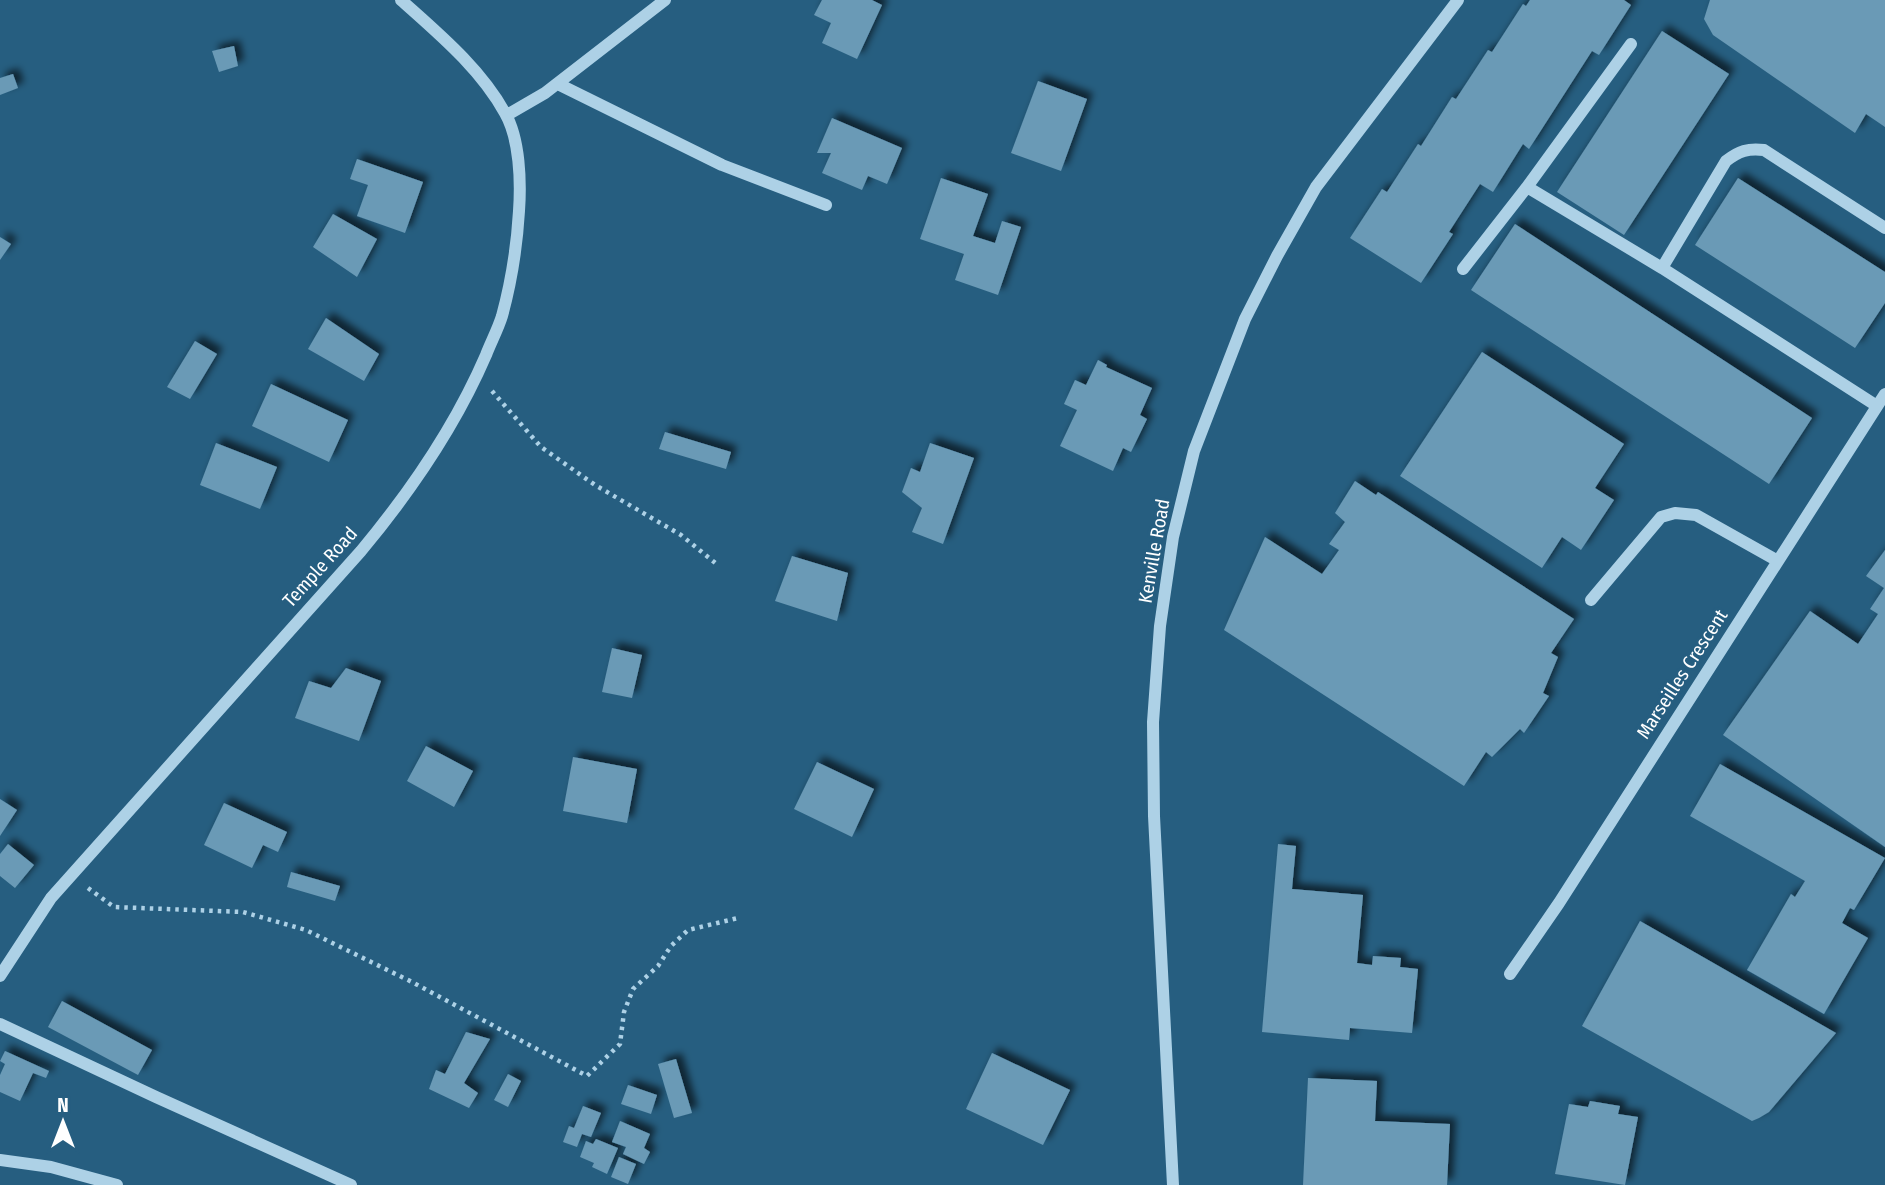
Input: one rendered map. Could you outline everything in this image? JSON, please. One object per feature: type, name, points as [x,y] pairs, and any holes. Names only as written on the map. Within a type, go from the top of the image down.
[{"type":"street","points":[[401,0],[464,59],[507,114],[558,83],[665,0]]},
{"type":"street","name":"Kenville Road","points":[[1173,1185],[1154,816],[1153,722],[1162,613],[1173,537],[1194,451],[1222,374],[1245,319],[1277,256],[1316,187],[1458,0]]},
{"type":"street","points":[[1463,269],[1527,187],[1631,44]]},
{"type":"street","points":[[558,83],[722,165],[826,205]]},
{"type":"street","name":"Temple Road","points":[[0,976],[27,932],[71,874],[361,551],[400,504],[445,437],[502,317],[518,233],[521,187],[519,158],[507,114]]},
{"type":"street","points":[[1662,268],[1726,161],[1737,152],[1751,148],[1764,150],[1885,228]]},
{"type":"street","points":[[1527,187],[1662,268],[1877,407]]},
{"type":"street","name":"Marseilles Crescent","points":[[1510,974],[1559,903],[1885,394]]},
{"type":"street","points":[[1591,600],[1661,517],[1675,513],[1696,515],[1778,561]]},
{"type":"street","points":[[0,1024],[351,1185]]},
{"type":"street","points":[[0,1160],[51,1167],[117,1185]]},
{"type":"path","points":[[477,374],[541,447],[595,485],[681,535],[719,566]]},
{"type":"path","points":[[71,874],[114,907],[243,912],[306,930],[412,982],[587,1076],[620,1044],[624,1012],[633,989],[658,966],[671,946],[688,930],[738,918]]},
{"type":"building","points":[[822,0],[872,0],[882,5],[857,59],[822,43],[831,23],[814,15]]},
{"type":"building","points":[[1530,0],[1624,0],[1631,5],[1599,55],[1592,51],[1529,149],[1523,144],[1493,192],[1480,184],[1449,232],[1453,234],[1421,283],[1350,238],[1382,189],[1387,192],[1452,97],[1456,99],[1488,50],[1492,52],[1523,4],[1526,6]]},
{"type":"building","points":[[1710,0],[1885,0],[1885,127],[1866,114],[1855,133],[1713,35],[1704,19]]},
{"type":"building","points":[[1662,31],[1729,74],[1624,235],[1557,192]]},
{"type":"building","points":[[234,46],[238,66],[219,72],[212,51]]},
{"type":"building","points":[[13,74],[18,88],[0,95],[0,78]]},
{"type":"building","points":[[1038,81],[1087,99],[1061,171],[1011,153]]},
{"type":"building","points":[[832,118],[902,148],[887,184],[868,176],[862,190],[822,173],[831,153],[817,153]]},
{"type":"building","points":[[357,159],[423,182],[405,233],[357,216],[368,185],[350,179]]},
{"type":"building","points":[[941,178],[988,194],[973,236],[995,243],[1002,221],[1021,227],[998,295],[955,280],[964,254],[920,239]]},
{"type":"building","points":[[1738,178],[1885,272],[1885,303],[1855,348],[1695,245]]},
{"type":"building","points":[[333,214],[377,239],[357,277],[313,247]]},
{"type":"building","points":[[1515,224],[1812,418],[1769,484],[1471,290]]},
{"type":"building","points":[[0,237],[11,244],[0,260]]},
{"type":"building","points":[[326,318],[379,354],[364,381],[308,349]]},
{"type":"building","points":[[195,341],[217,354],[190,399],[167,387]]},
{"type":"building","points":[[1482,352],[1624,444],[1595,488],[1614,500],[1581,550],[1562,537],[1542,568],[1400,476]]},
{"type":"building","points":[[1098,360],[1107,365],[1106,367],[1152,388],[1140,415],[1147,419],[1131,452],[1123,448],[1113,471],[1060,446],[1077,410],[1064,404],[1075,380],[1086,385]]},
{"type":"building","points":[[271,384],[348,420],[329,462],[252,426]]},
{"type":"building","points":[[665,432],[731,452],[726,469],[659,449]]},
{"type":"building","points":[[216,443],[277,467],[260,509],[200,485]]},
{"type":"building","points":[[930,443],[974,458],[943,544],[912,532],[922,508],[902,492],[911,468],[920,472]]},
{"type":"building","points":[[1355,481],[1376,495],[1378,492],[1574,619],[1551,653],[1558,657],[1543,693],[1549,696],[1524,733],[1520,729],[1492,757],[1486,752],[1464,786],[1224,630],[1265,537],[1322,574],[1339,550],[1329,544],[1345,522],[1335,513]]},
{"type":"building","points":[[1885,550],[1885,847],[1723,735],[1810,611],[1858,644],[1878,614],[1870,609],[1884,588],[1866,576]]},
{"type":"building","points":[[792,556],[848,573],[837,621],[775,601]]},
{"type":"building","points":[[612,648],[642,655],[632,698],[602,692]]},
{"type":"building","points":[[346,668],[381,681],[359,741],[295,718],[309,681],[331,688]]},
{"type":"building","points":[[426,746],[473,771],[454,807],[407,781]]},
{"type":"building","points":[[573,757],[637,769],[627,823],[563,811]]},
{"type":"building","points":[[817,762],[874,789],[852,837],[794,809]]},
{"type":"building","points":[[1720,764],[1885,858],[1854,910],[1850,908],[1842,923],[1868,938],[1824,1014],[1747,970],[1791,894],[1795,897],[1805,881],[1690,816]]},
{"type":"building","points":[[0,799],[17,810],[0,836]]},
{"type":"building","points":[[224,803],[287,832],[278,852],[263,845],[252,868],[204,845]]},
{"type":"building","points":[[8,844],[34,865],[15,888],[0,876],[0,854]]},
{"type":"building","points":[[1278,844],[1296,846],[1292,889],[1363,895],[1357,963],[1372,965],[1373,956],[1401,958],[1400,967],[1418,969],[1412,1033],[1350,1028],[1349,1040],[1262,1032]]},
{"type":"building","points":[[291,872],[340,886],[335,901],[287,887]]},
{"type":"building","points":[[1640,921],[1836,1033],[1769,1112],[1752,1121],[1582,1026]]},
{"type":"building","points":[[62,1001],[152,1050],[138,1075],[48,1027]]},
{"type":"building","points":[[466,1032],[490,1039],[464,1083],[478,1093],[469,1108],[429,1089],[436,1070],[445,1074]]},
{"type":"building","points":[[5,1051],[49,1071],[46,1078],[33,1073],[20,1101],[0,1092],[0,1075],[5,1064],[0,1061]]},
{"type":"building","points":[[992,1053],[1070,1090],[1043,1145],[966,1109]]},
{"type":"building","points":[[676,1059],[692,1113],[674,1118],[658,1064]]},
{"type":"building","points":[[508,1074],[521,1081],[508,1107],[494,1100]]},
{"type":"building","points":[[1308,1078],[1377,1081],[1375,1121],[1450,1124],[1447,1185],[1303,1185]]},
{"type":"building","points":[[628,1085],[657,1095],[651,1114],[621,1104]]},
{"type":"building","points":[[1590,1101],[1620,1106],[1618,1114],[1638,1117],[1625,1185],[1555,1174],[1569,1104],[1588,1107]]},
{"type":"building","points":[[583,1106],[601,1113],[591,1137],[582,1134],[577,1147],[563,1142],[569,1126],[574,1128]]},
{"type":"building","points":[[620,1121],[650,1134],[644,1148],[650,1152],[644,1164],[623,1154],[626,1147],[612,1142]]},
{"type":"building","points":[[596,1139],[618,1148],[607,1174],[592,1167],[594,1163],[580,1157],[586,1141],[593,1144]]},
{"type":"building","points":[[619,1157],[636,1164],[628,1184],[611,1177]]}]
